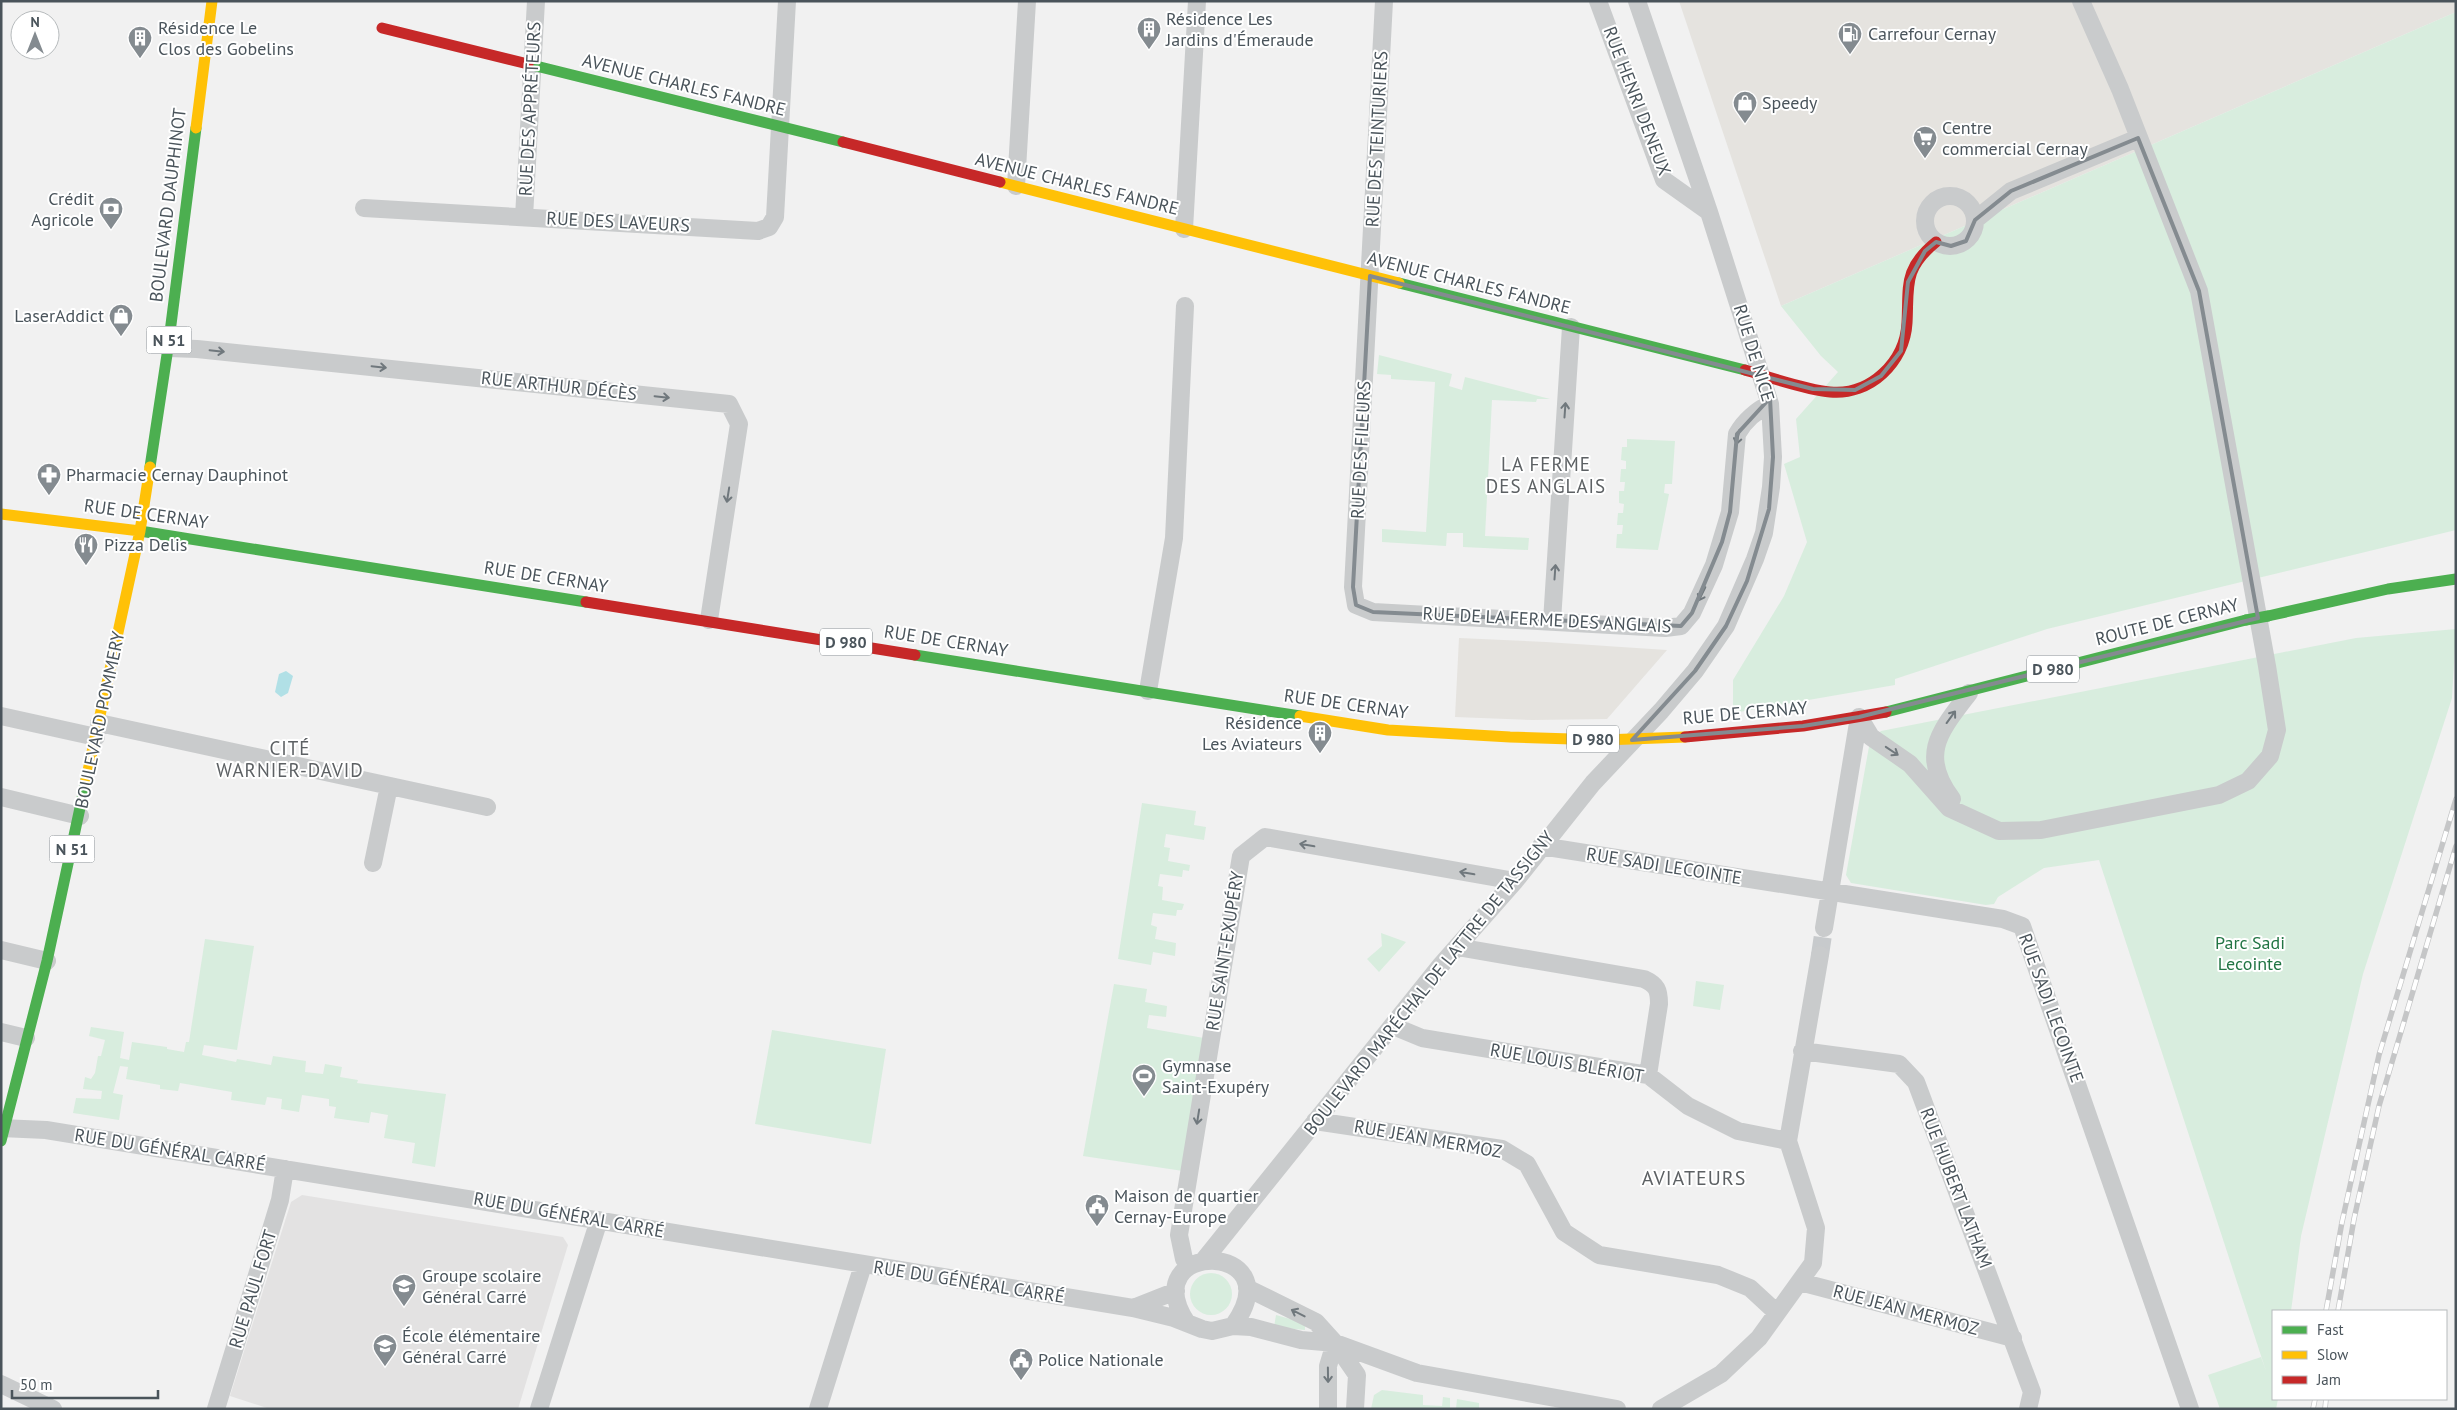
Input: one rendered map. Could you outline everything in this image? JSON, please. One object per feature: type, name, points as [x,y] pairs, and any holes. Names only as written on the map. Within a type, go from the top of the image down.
[{"type":"main road","name":"BOULEVARD DAUPHINOT","points":[[140,531],[168,348],[212,1]]},
{"type":"main road","name":"AVENUE CHARLES FANDRE","points":[[382,28],[779,126],[1813,389],[1840,392],[1870,385],[1882,376],[1894,362],[1905,340],[1910,273],[1916,262],[1936,242]]},
{"type":"main road","name":"RUE DE CERNAY","points":[[1,514],[140,531],[709,620],[1388,730],[1632,740],[1804,726],[1859,717]]},
{"type":"main road","name":"BOULEVARD POMMERY","points":[[2,1133],[47,960],[80,816],[140,531]]},
{"type":"main road","name":"ROUTE DE CERNAY","points":[[1859,717],[1969,692],[2090,658],[2246,620],[2388,589],[2456,580]]},
{"type":"street","name":"RUE DES APPRÉTEURS","points":[[524,217],[536,1]]},
{"type":"street","points":[[779,126],[787,1]]},
{"type":"street","points":[[1016,186],[1027,1]]},
{"type":"street","points":[[1184,229],[1197,1]]},
{"type":"street","name":"RUE DES TEINTURIERS","points":[[1370,276],[1384,1]]},
{"type":"street","name":"RUE HENRI DENEUX","points":[[1598,1],[1664,180],[1709,212]]},
{"type":"street","name":"RUE DE NICE","points":[[1632,740],[1661,712],[1695,671],[1726,626],[1744,588],[1764,533],[1769,509],[1773,458],[1770,404],[1762,376],[1709,212],[1637,1]]},
{"type":"street","points":[[1859,717],[1871,737],[1910,764],[1948,808],[1999,831],[2041,830],[2219,795],[2248,781],[2270,756],[2277,730],[2199,291],[2120,89],[2081,1]]},
{"type":"street","name":"RUE DES LAVEURS","points":[[364,208],[758,230],[769,227],[775,217],[779,126]]},
{"type":"street","points":[[1976,220],[1965,200],[1950,196],[1936,201],[1926,213],[1925,221],[1930,236],[1936,242],[1951,246],[1959,245],[1971,235],[1976,220],[2011,191],[2138,138]]},
{"type":"street","name":"RUE DES FILEURS","points":[[1370,276],[1353,587],[1356,605],[1373,612]]},
{"type":"street","points":[[1148,691],[1174,538],[1185,306]]},
{"type":"street","points":[[1552,621],[1570,327]]},
{"type":"street","name":"RUE ARTHUR DÉCÈS","points":[[168,348],[197,349],[729,404],[739,424],[709,620]]},
{"type":"street","name":"RUE DE LA FERME DES ANGLAIS","points":[[1373,612],[1674,628],[1681,626],[1692,613],[1722,542],[1730,512],[1737,434],[1759,409],[1770,404]]},
{"type":"street","points":[[1969,692],[1945,724],[1935,749],[1936,766],[1941,781],[1950,798],[1971,820]]},
{"type":"street","points":[[1,716],[97,730],[487,807]]},
{"type":"street","points":[[1824,928],[1859,717]]},
{"type":"street","name":"BOULEVARD MARÉCHAL DE LATTRE DE TASSIGNY","points":[[1197,1263],[1230,1229],[1315,1121],[1457,948],[1632,740]]},
{"type":"street","points":[[373,863],[388,786]]},
{"type":"street","points":[[1,797],[80,816]]},
{"type":"street","name":"RUE SAINT-EXUPÉRY","points":[[1197,1263],[1184,1259],[1179,1235],[1241,856],[1265,838],[1515,881]]},
{"type":"street","name":"RUE SADI LECOINTE","points":[[1541,846],[2003,919],[2022,926],[2190,1409]]},
{"type":"street","points":[[1457,948],[1644,980],[1654,984],[1659,992],[1648,1075]]},
{"type":"street","points":[[1,950],[47,960]]},
{"type":"street","points":[[1661,1409],[1721,1374],[1759,1338],[1813,1263],[1816,1228],[1788,1141],[1820,955]]},
{"type":"street","name":"RUE LOUIS BLÉRIOT","points":[[1393,1026],[1422,1038],[1648,1075],[1688,1106],[1738,1131],[1788,1141]]},
{"type":"street","points":[[1,1032],[26,1038]]},
{"type":"street","name":"RUE HUBERT LATHAM","points":[[1802,1051],[1899,1064],[1916,1082],[2032,1392],[2028,1409]]},
{"type":"street","name":"RUE JEAN MERMOZ","points":[[1315,1121],[1502,1149],[1527,1164],[1564,1232],[1598,1255],[1718,1275],[1750,1288],[1777,1313]]},
{"type":"street","name":"RUE DU GÉNÉRAL CARRÉ","points":[[2,1133],[46,1130],[1133,1308],[1187,1323]]},
{"type":"street","name":"RUE PAUL FORT","points":[[216,1409],[280,1200],[285,1169]]},
{"type":"street","points":[[539,1409],[599,1220]]},
{"type":"street","points":[[1230,1229],[1226,1244],[1230,1264]]},
{"type":"street","points":[[1233,1326],[1246,1305],[1247,1288],[1239,1272],[1230,1264],[1214,1259],[1197,1263],[1179,1280],[1176,1291],[1176,1302],[1187,1323],[1212,1331],[1233,1326],[1252,1327],[1301,1340],[1335,1343],[1417,1373],[1582,1406],[1617,1409]]},
{"type":"street","points":[[818,1409],[863,1265]]},
{"type":"street","name":"RUE JEAN MERMOZ","points":[[1800,1282],[2013,1338]]},
{"type":"street","points":[[1247,1288],[1316,1322],[1335,1343],[1357,1374],[1355,1409]]},
{"type":"street","points":[[1133,1308],[1176,1291]]},
{"type":"street","points":[[1328,1409],[1328,1366],[1335,1343]]},
{"type":"street","points":[[1,1384],[54,1409]]},
{"type":"highlighted area","points":[[2138,138],[2199,291],[2258,618],[1859,717],[1803,726],[1632,740],[1695,671],[1726,626],[1747,581],[1769,509],[1773,457],[1770,398],[1737,434],[1730,512],[1722,542],[1692,613],[1681,626],[1373,612],[1356,605],[1353,587],[1370,276],[1813,389],[1855,390],[1881,376],[1901,351],[1908,282],[1925,251],[1936,242],[1951,246],[1966,241],[1975,220],[2011,191]]},
{"type":"shaded area","name":"Centre commercial Cernay","points":[[1679,1],[2456,1],[2456,12],[1781,306]]},
{"type":"shaded area","points":[[1459,638],[1667,650],[1607,719],[1532,720],[1455,717]]},
{"type":"shaded area","name":"Groupe scolaire Général Carré","points":[[302,1195],[563,1237],[568,1245],[518,1409],[270,1409],[230,1396],[291,1202]]},
{"type":"green space","points":[[2456,12],[2456,530],[2047,629],[1895,679],[1895,685],[1733,713],[1733,680],[1784,596],[1807,542],[1784,464],[1800,457],[1796,419],[1838,372],[1821,356],[1781,306]]},
{"type":"green space","points":[[1379,355],[1452,374],[1449,386],[1462,390],[1465,377],[1550,399],[1537,399],[1536,402],[1492,400],[1485,536],[1529,538],[1528,550],[1463,547],[1463,533],[1447,533],[1446,546],[1382,542],[1382,529],[1426,532],[1435,382],[1391,379],[1391,375],[1377,374]]},
{"type":"green space","points":[[1627,439],[1675,441],[1672,484],[1665,484],[1664,493],[1669,494],[1658,550],[1616,548],[1617,534],[1622,534],[1623,525],[1617,525],[1618,513],[1623,513],[1624,504],[1619,503],[1619,491],[1624,491],[1625,482],[1620,482],[1621,469],[1626,469],[1626,461],[1621,460],[1622,447],[1627,447]]},
{"type":"green space","name":"Parc Sadi Lecointe","points":[[2456,629],[2452,698],[2363,974],[2301,1236],[2291,1310],[2272,1310],[2272,1400],[2278,1400],[2276,1409],[2220,1409],[2208,1375],[2261,1357],[2266,1371],[2099,860],[2044,868],[1998,897],[1994,904],[1986,905],[1851,883],[1846,875],[1870,741],[1881,731],[2356,638]]},
{"type":"green space","points":[[1142,803],[1196,811],[1194,825],[1206,827],[1204,840],[1166,834],[1164,847],[1170,848],[1168,861],[1190,865],[1189,871],[1183,870],[1182,877],[1160,874],[1158,886],[1163,887],[1162,900],[1184,904],[1182,910],[1177,910],[1176,916],[1153,913],[1151,925],[1157,927],[1155,939],[1176,943],[1175,956],[1153,952],[1151,965],[1118,959]]},
{"type":"green space","points":[[1381,933],[1406,942],[1379,972],[1367,959],[1382,946]]},
{"type":"green space","points":[[205,939],[254,946],[237,1050],[204,1045],[202,1055],[236,1062],[237,1059],[271,1065],[273,1056],[306,1061],[305,1072],[323,1074],[325,1064],[342,1067],[340,1077],[358,1080],[357,1083],[446,1094],[435,1167],[412,1163],[415,1143],[384,1138],[388,1115],[371,1112],[369,1123],[334,1118],[336,1107],[329,1106],[329,1099],[302,1095],[299,1112],[281,1109],[282,1099],[267,1097],[265,1105],[231,1100],[232,1092],[180,1083],[178,1091],[160,1089],[160,1085],[126,1079],[128,1067],[120,1066],[113,1093],[123,1095],[119,1120],[73,1113],[76,1098],[101,1099],[102,1091],[83,1089],[85,1077],[91,1079],[95,1073],[98,1056],[101,1056],[105,1040],[89,1036],[91,1027],[124,1032],[120,1058],[129,1060],[132,1042],[167,1047],[167,1049],[184,1052],[186,1042],[189,1042]]},
{"type":"green space","points":[[1696,981],[1724,985],[1720,1010],[1693,1006]]},
{"type":"green space","name":"Gymnase Saint-Exupéry","points":[[1114,984],[1147,989],[1145,1002],[1167,1006],[1166,1017],[1149,1015],[1147,1028],[1204,1038],[1183,1171],[1083,1156]]},
{"type":"green space","points":[[772,1030],[886,1049],[871,1144],[755,1124]]},
{"type":"green space","points":[[1215,1273],[1223,1276],[1229,1282],[1232,1294],[1229,1306],[1223,1312],[1207,1315],[1199,1312],[1193,1306],[1190,1290],[1193,1282],[1199,1276]]},
{"type":"green space","points":[[1276,1315],[1301,1322],[1305,1326],[1305,1330],[1274,1327]]},
{"type":"green space","points":[[1382,1390],[1423,1395],[1423,1405],[1442,1406],[1443,1397],[1450,1398],[1450,1409],[1371,1409],[1374,1395]]},
{"type":"green space","points":[[1457,1399],[1479,1403],[1479,1409],[1456,1409]]},
{"type":"water","points":[[286,671],[293,676],[288,693],[281,697],[275,692],[279,674]]},
{"type":"tunnel","points":[[1820,955],[1824,928]]},
{"type":"railway","points":[[2326,1310],[2342,1222],[2379,1055],[2456,799]]},
{"type":"railway","points":[[2338,1310],[2354,1219],[2379,1106],[2456,846]]},
{"type":"railway","points":[[2313,1409],[2315,1400]]},
{"type":"railway","points":[[2325,1409],[2326,1400]]},
{"type":"traffic: fast","points":[[528,64],[843,142]]},
{"type":"traffic: fast","points":[[150,467],[168,348],[196,128]]},
{"type":"traffic: fast","points":[[1399,283],[1745,370]]},
{"type":"traffic: fast","points":[[140,531],[586,602]]},
{"type":"traffic: fast","points":[[2268,616],[2388,589],[2456,579]]},
{"type":"traffic: fast","points":[[2246,620],[2268,616]]},
{"type":"traffic: fast","points":[[1886,712],[2246,620]]},
{"type":"traffic: fast","points":[[915,655],[1300,716]]},
{"type":"traffic: fast","points":[[1,1141],[47,961],[86,780]]},
{"type":"traffic: slow","points":[[196,128],[212,1]]},
{"type":"traffic: slow","points":[[1000,182],[1399,283]]},
{"type":"traffic: slow","points":[[86,780],[140,531],[150,467]]},
{"type":"traffic: slow","points":[[1,514],[140,531]]},
{"type":"traffic: slow","points":[[1300,716],[1388,730],[1510,737],[1603,740],[1685,737]]},
{"type":"traffic: jam","points":[[382,28],[528,64]]},
{"type":"traffic: jam","points":[[843,142],[1000,182]]},
{"type":"traffic: jam","points":[[1745,370],[1799,386],[1830,392],[1845,392],[1859,388],[1883,374],[1900,351],[1905,337],[1908,288],[1913,269],[1925,252],[1936,242]]},
{"type":"traffic: jam","points":[[586,602],[915,655]]},
{"type":"traffic: jam","points":[[1685,737],[1803,726],[1886,712]]},
{"type":"place","name":"Résidence Les Jardins d'Émeraude","points":[[1149,50]]},
{"type":"place","name":"Carrefour Cernay","points":[[1850,55]]},
{"type":"place","name":"Résidence Le Clos des Gobelins","points":[[140,59]]},
{"type":"place","name":"Speedy","points":[[1745,124]]},
{"type":"place","name":"Centre commercial Cernay","points":[[1925,159]]},
{"type":"place","name":"Crédit Agricole","points":[[111,230]]},
{"type":"place","name":"LaserAddict","points":[[121,337]]},
{"type":"place","name":"Pharmacie Cernay Dauphinot","points":[[49,496]]},
{"type":"place","name":"Pizza Delis","points":[[86,566]]},
{"type":"place","name":"Résidence Les Aviateurs","points":[[1320,754]]},
{"type":"place","name":"Gymnase Saint-Exupéry","points":[[1144,1097]]},
{"type":"place","name":"Maison de quartier Cernay-Europe","points":[[1097,1227]]},
{"type":"place","name":"Groupe scolaire Général Carré","points":[[404,1307]]},
{"type":"place","name":"École élémentaire Général Carré","points":[[385,1367]]},
{"type":"place","name":"Police Nationale","points":[[1021,1381]]},
{"type":"district","name":"LA FERME DES ANGLAIS","points":[[1546,475]]},
{"type":"district","name":"CITÉ WARNIER-DAVID","points":[[290,759]]},
{"type":"district","name":"AVIATEURS","points":[[1694,1178]]}]
